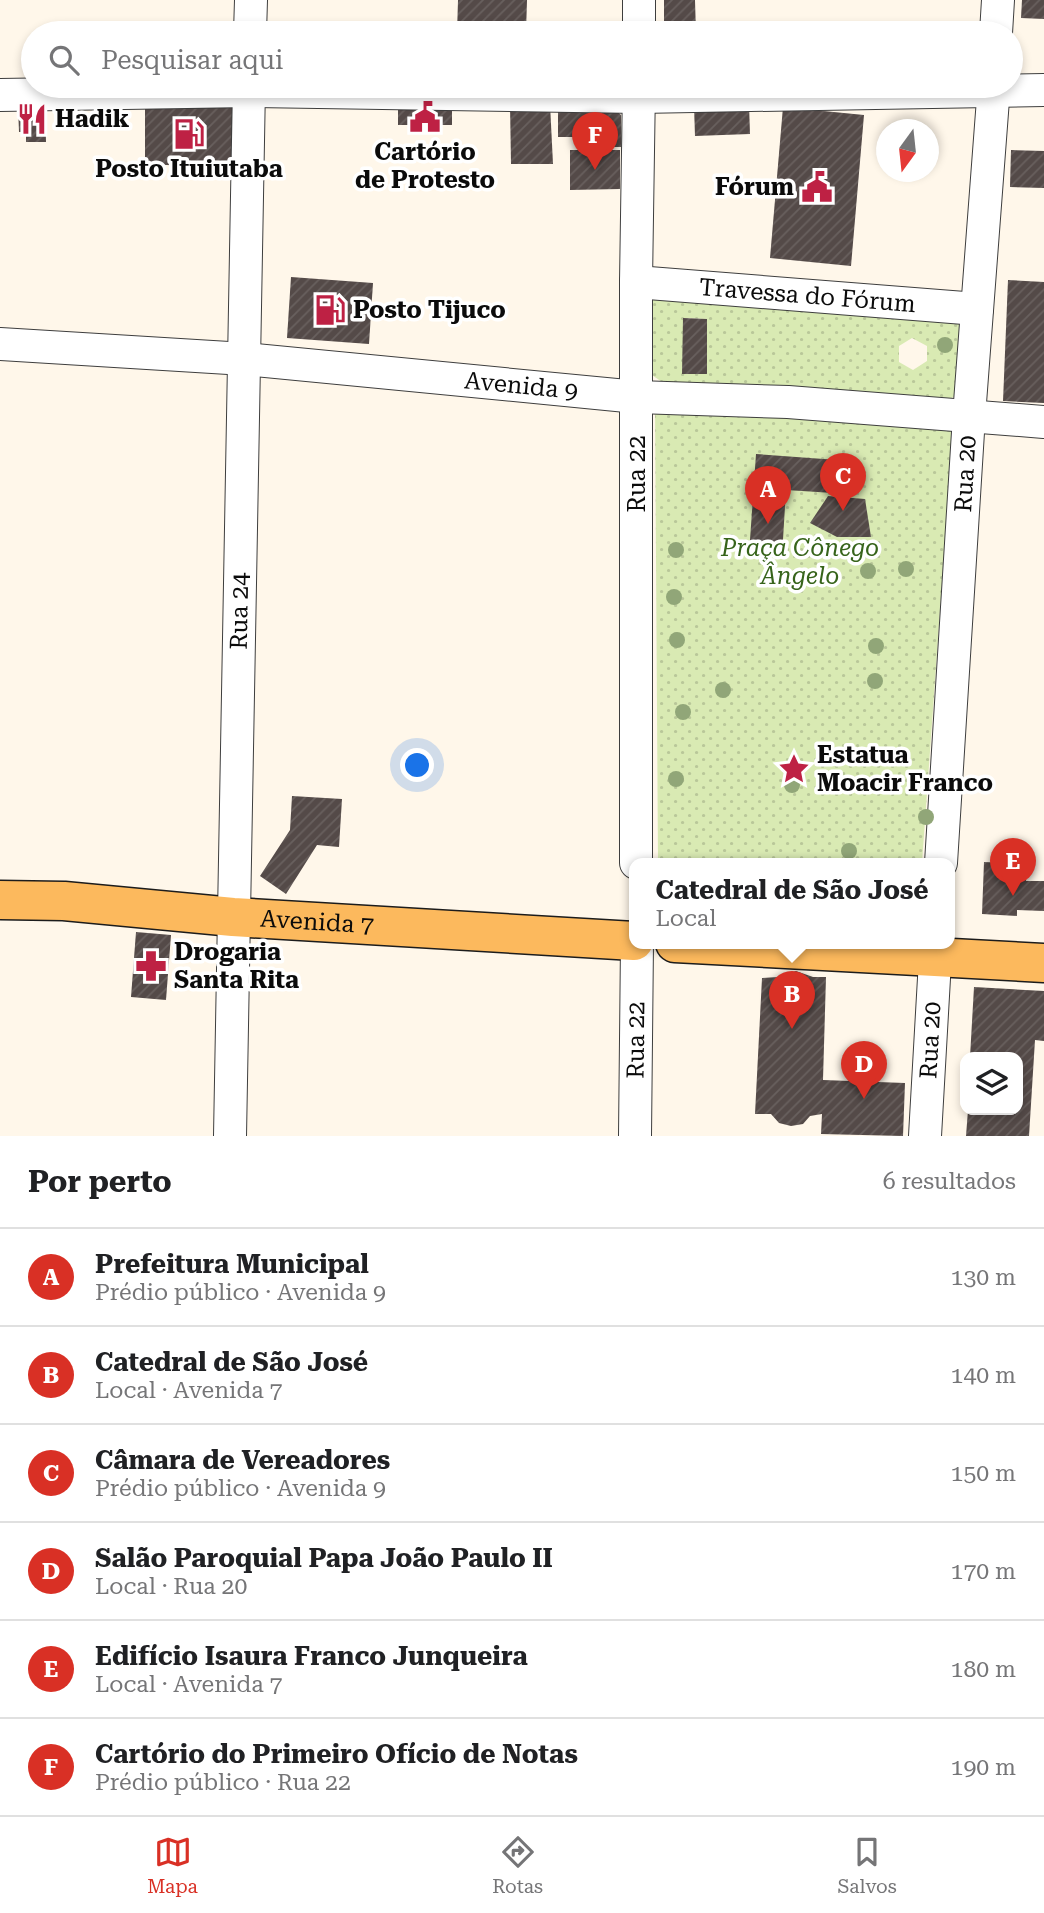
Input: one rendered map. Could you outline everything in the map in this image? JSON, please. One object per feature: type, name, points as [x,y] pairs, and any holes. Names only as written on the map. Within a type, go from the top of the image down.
[{"type":"main road","name":"Avenida 7","points":[[0,900],[64,901],[233,916],[629,942]]},
{"type":"main road","points":[[899,949],[936,950],[1044,963]]},
{"type":"street","points":[[250,21],[251,0]]},
{"type":"street","points":[[639,0],[639,21]]},
{"type":"street","points":[[997,21],[998,0]]},
{"type":"street","points":[[1023,89],[1044,90]]},
{"type":"street","points":[[0,95],[21,94]]},
{"type":"street","name":"Rua 24","points":[[230,1136],[249,98]]},
{"type":"street","name":"Rua 22","points":[[636,858],[636,282],[639,98]]},
{"type":"street","name":"Rua 20","points":[[941,858],[969,416],[993,98]]},
{"type":"street","name":"Travessa do Fórum","points":[[636,282],[977,309]]},
{"type":"street","name":"Avenida 9","points":[[0,344],[245,359],[637,397],[788,401],[1044,422]]},
{"type":"street","name":"Rua 22","points":[[635,1136],[636,949]]},
{"type":"street","name":"Rua 20","points":[[925,1136],[936,950]]},
{"type":"green space","points":[[655,294],[964,318],[955,396],[945,402],[662,382],[646,371],[648,299]],"holes":[[[683,318],[707,319],[707,374],[683,374]],[[912,338],[927,346],[927,361],[913,370],[899,362],[899,346]]]},
{"type":"green space","name":"Praça Cônego Ângelo","points":[[655,405],[953,429],[922,858],[658,858]]},
{"type":"building","points":[[458,0],[527,0],[526,21],[457,21]]},
{"type":"building","points":[[664,0],[695,0],[696,21],[664,21]]},
{"type":"building","points":[[1022,0],[1044,0],[1044,19],[1021,18]]},
{"type":"building","name":"Posto Ituiutaba","points":[[145,104],[234,104],[231,168],[145,164]]},
{"type":"building","points":[[510,104],[550,104],[553,164],[511,164]]},
{"type":"building","points":[[749,104],[750,134],[695,136],[694,106]]},
{"type":"building","name":"Hadik","points":[[18,106],[45,106],[46,142],[26,142],[26,132],[19,132]]},
{"type":"building","points":[[612,107],[621,115],[621,147],[581,147],[581,137],[558,137],[558,108]]},
{"type":"building","name":"Fórum","points":[[783,107],[864,115],[851,266],[770,258]]},
{"type":"building","name":"Cartório de Protesto","points":[[398,108],[452,109],[452,125],[398,125]]},
{"type":"building","points":[[570,150],[620,150],[620,189],[570,190]]},
{"type":"building","points":[[1011,150],[1044,151],[1044,188],[1010,187]]},
{"type":"building","name":"Posto Tijuco","points":[[291,277],[373,283],[369,344],[287,338]]},
{"type":"building","points":[[1008,280],[1044,282],[1044,403],[1003,401]]},
{"type":"building","points":[[683,318],[707,319],[707,374],[682,374]]},
{"type":"building","points":[[756,454],[851,461],[849,494],[786,490],[782,556],[749,554]]},
{"type":"building","points":[[828,496],[865,499],[871,537],[837,537],[810,523]]},
{"type":"building","points":[[292,796],[342,799],[339,847],[317,845],[286,894],[260,876],[290,830]]},
{"type":"building","points":[[984,862],[1027,864],[1026,881],[1044,881],[1044,911],[1017,910],[1017,916],[982,914]]},
{"type":"building","name":"Drogaria Santa Rita","points":[[136,932],[171,935],[166,1000],[131,997]]},
{"type":"building","points":[[796,971],[813,977],[826,977],[823,1080],[905,1083],[903,1136],[821,1134],[822,1114],[810,1116],[803,1124],[791,1126],[779,1123],[771,1114],[755,1114],[762,978],[778,977]]},
{"type":"building","points":[[974,987],[1044,991],[1044,1041],[1035,1040],[1029,1136],[966,1136],[968,1115],[1023,1115],[1023,1052],[970,1052]]},
{"type":"place","name":"Cartório de Protesto","points":[[425,117]]},
{"type":"place","name":"Hadik","points":[[32,119]]},
{"type":"place","name":"Posto Ituiutaba","points":[[189,134]]},
{"type":"place","name":"Cartório do Primeiro Ofício de Notas","points":[[595,170]]},
{"type":"place","name":"Fórum","points":[[817,187]]},
{"type":"place","name":"Posto Tijuco","points":[[330,310]]},
{"type":"place","name":"Câmara de Vereadores","points":[[843,511]]},
{"type":"place","name":"Prefeitura Municipal","points":[[768,524]]},
{"type":"place","name":"Estatua Moacir Franco","points":[[794,769]]},
{"type":"place","name":"Edifício Isaura Franco Junqueira","points":[[1013,896]]},
{"type":"place","name":"Drogaria Santa Rita","points":[[151,966]]},
{"type":"place","name":"Catedral de São José","points":[[792,1029]]},
{"type":"place","name":"Salão Paroquial Papa João Paulo II","points":[[864,1099]]}]
